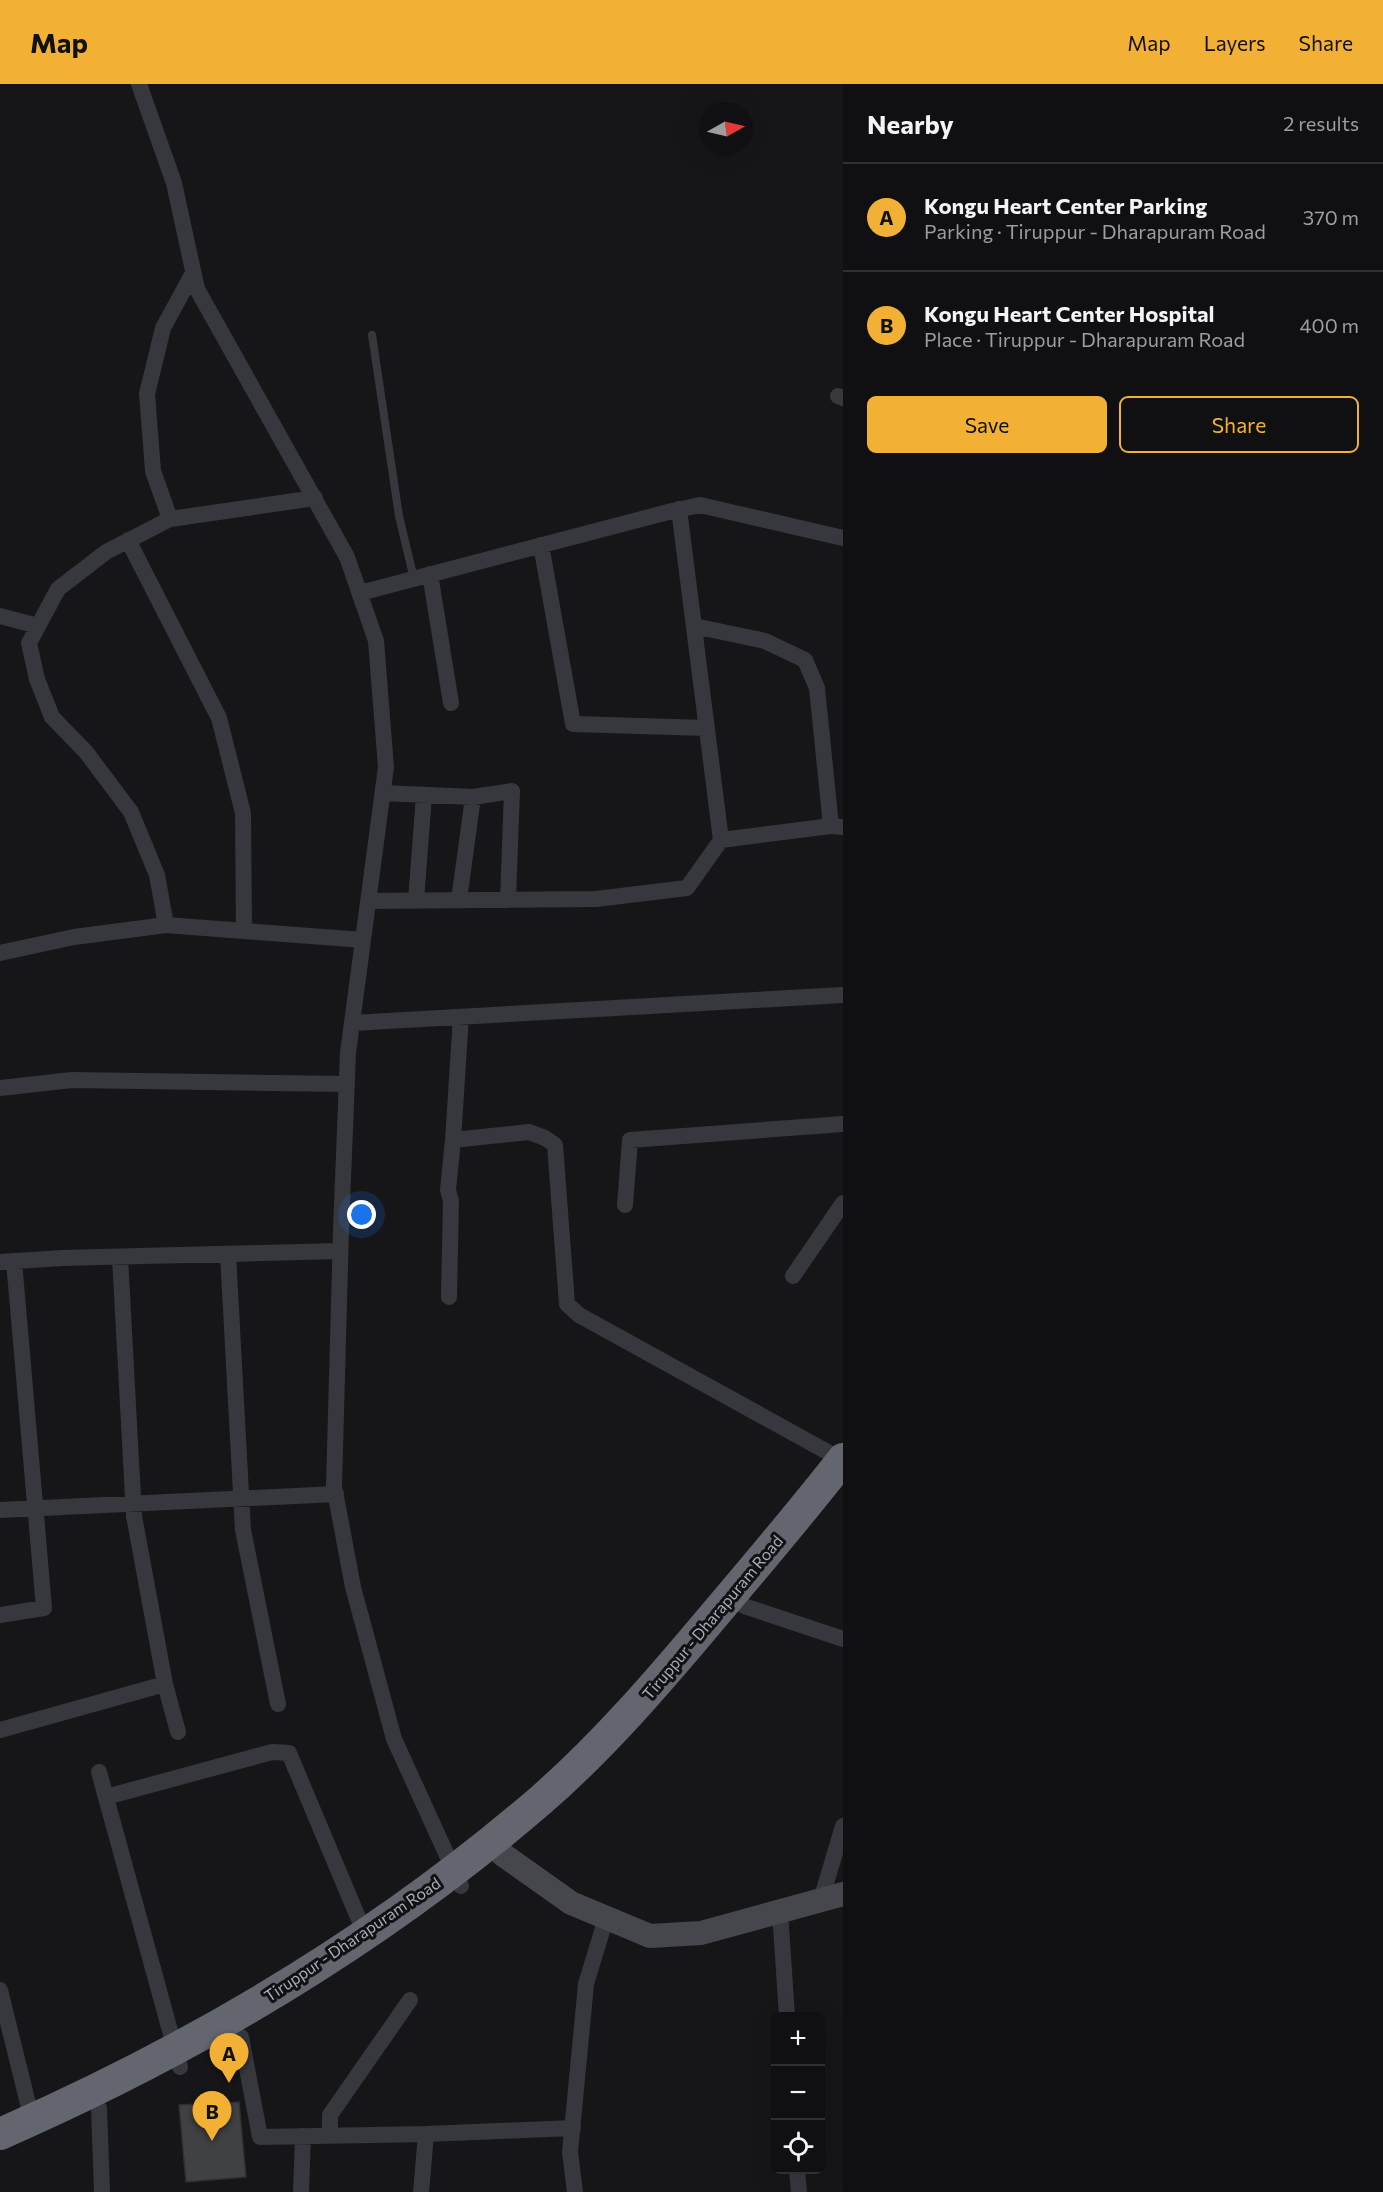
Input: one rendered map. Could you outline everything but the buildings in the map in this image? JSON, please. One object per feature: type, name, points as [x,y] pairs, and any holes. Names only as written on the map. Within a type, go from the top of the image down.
[{"type":"highway","name":"Tiruppur - Dharapuram Road","points":[[0,2134],[178,2059],[285,1985],[457,1878],[497,1847],[737,1601],[843,1460]]},
{"type":"highway","points":[[737,1601],[843,1485]]},
{"type":"highway","points":[[0,2153],[99,2108],[178,2059],[241,2037],[457,1878]]},
{"type":"street","points":[[139,84],[174,183],[197,289],[347,557],[376,641],[386,766],[352,1023],[347,1084],[340,1251],[336,1494],[353,1587],[394,1739],[457,1878]]},
{"type":"street","points":[[170,519],[153,471],[147,394],[163,328],[193,273]]},
{"type":"street","points":[[166,925],[156,875],[131,812],[86,752],[52,717],[37,679],[29,642],[58,589],[106,552],[128,540],[170,519],[315,498]]},
{"type":"street","points":[[360,593],[700,505],[843,538]]},
{"type":"street","points":[[369,901],[596,899],[687,888],[721,840],[679,509]]},
{"type":"street","points":[[128,540],[219,718],[243,813],[244,931]]},
{"type":"street","points":[[541,545],[573,724],[707,728]]},
{"type":"street","points":[[422,577],[451,703]]},
{"type":"street","points":[[0,616],[38,626]]},
{"type":"street","points":[[694,626],[765,641],[805,660],[817,688],[837,826],[721,840]]},
{"type":"street","points":[[383,793],[473,797],[512,791],[508,900]]},
{"type":"street","points":[[416,901],[424,795]]},
{"type":"street","points":[[459,900],[473,797]]},
{"type":"street","points":[[0,953],[74,937],[166,925],[363,940]]},
{"type":"street","points":[[352,1023],[843,995]]},
{"type":"street","points":[[449,1297],[451,1201],[448,1190],[461,1017]]},
{"type":"street","points":[[0,1088],[72,1080],[347,1084]]},
{"type":"street","points":[[625,1206],[630,1140],[843,1124]]},
{"type":"street","points":[[453,1140],[529,1132],[555,1145],[567,1304],[579,1314],[843,1460]]},
{"type":"street","points":[[793,1276],[843,1203]]},
{"type":"street","points":[[0,1615],[44,1608],[7,1262],[340,1251]]},
{"type":"street","points":[[228,1254],[243,1530],[278,1704]]},
{"type":"street","points":[[120,1257],[134,1516],[165,1684],[178,1732]]},
{"type":"street","points":[[0,1510],[336,1494]]},
{"type":"street","points":[[737,1601],[843,1639]]},
{"type":"street","points":[[0,1730],[165,1684]]},
{"type":"street","points":[[106,1797],[272,1752],[289,1753],[365,1934]]},
{"type":"street","points":[[99,1772],[178,2059]]},
{"type":"street","points":[[497,1847],[571,1903],[650,1936],[701,1933],[832,1897],[843,1827]]},
{"type":"street","points":[[780,1912],[787,2012]]},
{"type":"street","points":[[575,2192],[570,2152],[586,1984],[606,1918]]},
{"type":"street","points":[[0,1990],[32,2120]]},
{"type":"street","points":[[330,2136],[330,2115],[410,2000]]},
{"type":"street","points":[[241,2037],[260,2137],[573,2128]]},
{"type":"street","points":[[99,2108],[102,2192]]},
{"type":"street","points":[[421,2192],[426,2134]]},
{"type":"street","points":[[301,2192],[303,2136]]},
{"type":"street","points":[[797,2174],[799,2192]]},
{"type":"lane","points":[[372,335],[400,522],[422,577]]},
{"type":"place","name":"Kongu Heart Center Parking","points":[[229,2083]]},
{"type":"place","name":"Kongu Heart Center Hospital","points":[[212,2141]]}]
